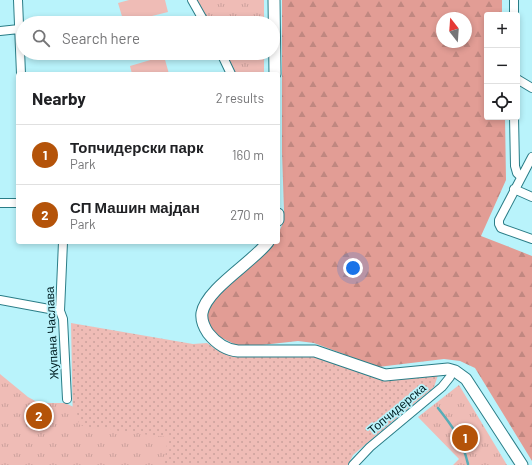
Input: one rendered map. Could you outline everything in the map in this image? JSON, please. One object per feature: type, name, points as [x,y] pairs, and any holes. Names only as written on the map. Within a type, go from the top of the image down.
[{"type":"street","points":[[18,0],[19,16]]},
{"type":"street","points":[[192,0],[201,16]]},
{"type":"street","points":[[274,0],[274,16]]},
{"type":"street","points":[[514,0],[514,12]]},
{"type":"street","points":[[0,31],[16,29]]},
{"type":"street","points":[[20,60],[21,72]]},
{"type":"street","points":[[225,60],[231,72]]},
{"type":"street","points":[[275,60],[275,72]]},
{"type":"street","points":[[520,81],[532,88]]},
{"type":"street","points":[[514,120],[515,166],[517,173],[521,177]]},
{"type":"street","points":[[532,157],[500,215],[499,224],[506,230],[532,239]]},
{"type":"street","points":[[514,189],[532,197]]},
{"type":"street","points":[[0,203],[16,203]]},
{"type":"street","name":"Жупана Часлава","points":[[62,244],[60,311],[63,319],[67,399]]},
{"type":"street","points":[[266,244],[230,276],[209,298],[203,309],[202,320],[205,328],[210,336],[221,346],[238,352],[318,352],[371,371],[388,375],[440,369],[452,370],[459,373],[466,379],[522,465]]},
{"type":"street","points":[[0,300],[60,311]]},
{"type":"street","name":"Топчидерска","points":[[353,465],[370,447],[442,387],[450,377],[452,370]]},
{"type":"green space","points":[[129,0],[165,0],[168,12],[152,16],[122,16],[118,3]]},
{"type":"green space","points":[[197,0],[264,0],[264,16],[205,16]]},
{"type":"green space","points":[[282,0],[502,0],[502,12],[484,12],[484,120],[505,120],[506,180],[481,236],[532,256],[532,461],[475,368],[460,361],[444,359],[378,367],[314,343],[298,341],[262,345],[236,345],[218,336],[207,322],[206,314],[208,306],[217,294],[271,244],[280,244],[280,230],[283,223]]},
{"type":"green space","points":[[150,60],[165,60],[168,72],[132,72],[130,66]]},
{"type":"green space","points":[[229,60],[264,60],[264,72],[235,72]]},
{"type":"green space","points":[[71,323],[193,344],[207,343],[217,350],[230,355],[321,356],[371,376],[438,375],[434,387],[353,455],[348,465],[117,465],[73,428]]},
{"type":"green space","points":[[0,374],[28,397],[39,403],[65,403],[76,408],[79,424],[88,429],[89,427],[101,427],[123,432],[168,437],[164,465],[0,465]]},
{"type":"green space","points":[[459,385],[507,465],[453,465],[459,459],[418,417]]},
{"type":"waterway","points":[[438,408],[448,421],[463,447],[468,464]]},
{"type":"place","name":"СП Машин мајдан","points":[[39,416]]},
{"type":"place","name":"Топчидерски парк","points":[[465,438]]}]
